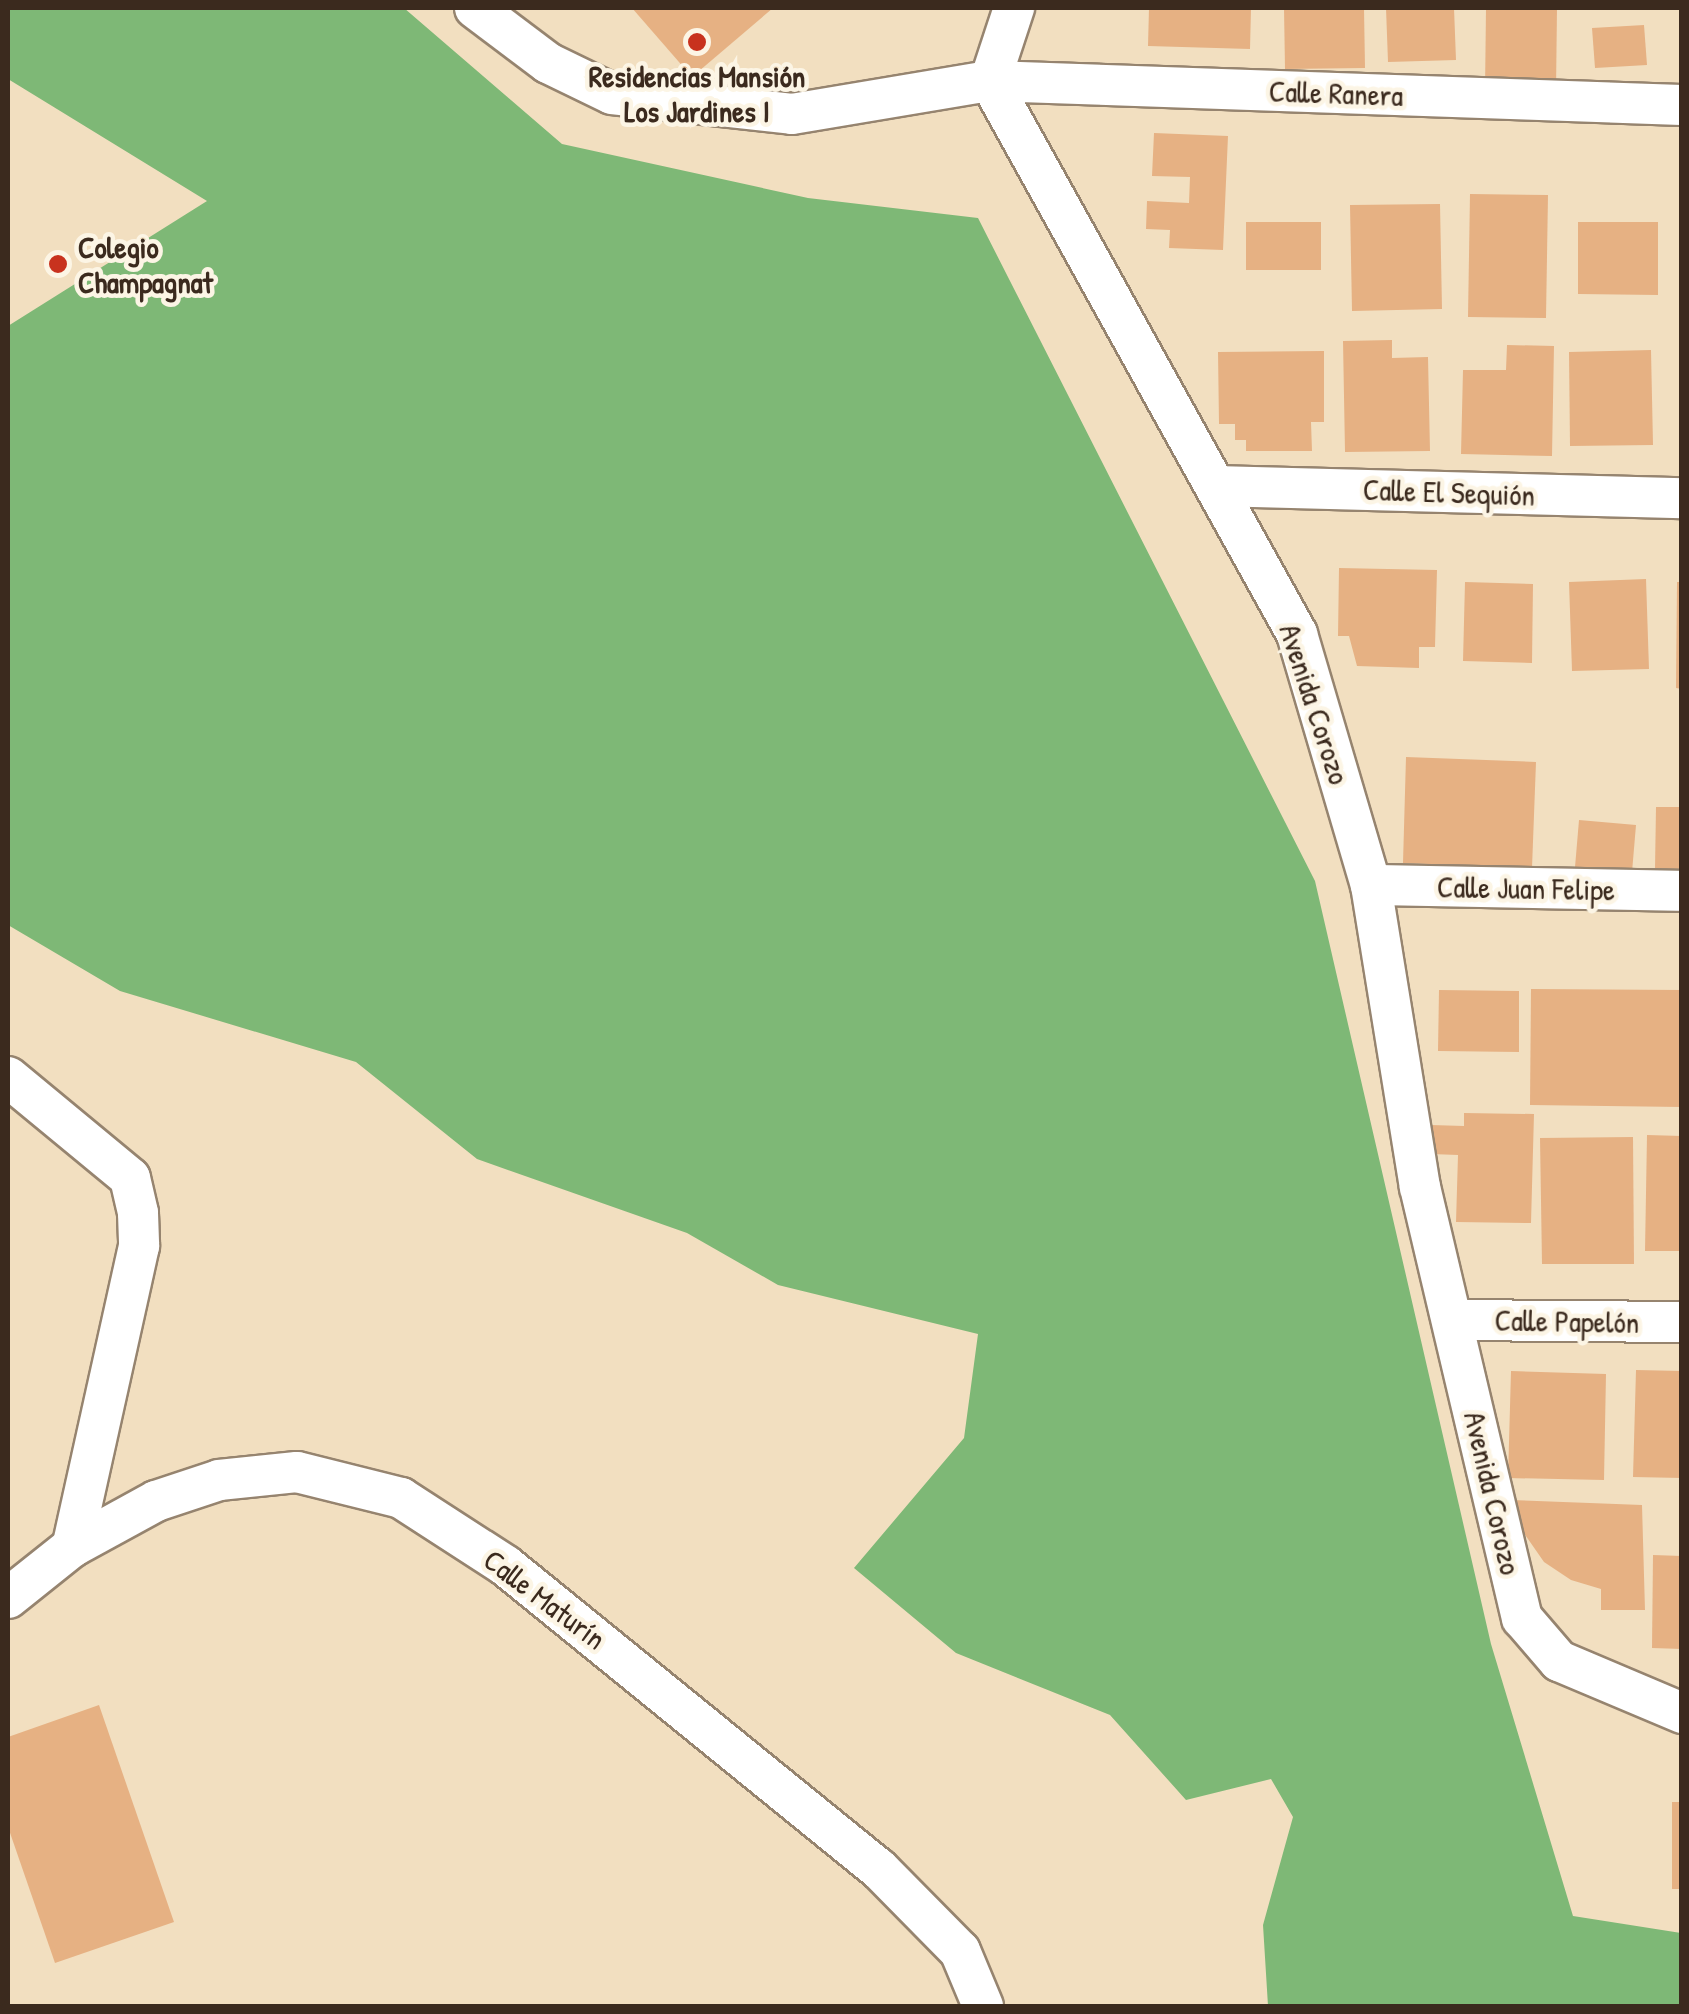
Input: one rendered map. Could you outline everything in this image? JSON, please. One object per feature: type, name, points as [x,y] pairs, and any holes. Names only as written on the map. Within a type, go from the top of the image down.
[{"type":"street","points":[[475,8],[548,63],[612,94],[792,114],[990,81],[1014,8]]},
{"type":"street","name":"Calle Ranera","points":[[990,81],[1682,104]]},
{"type":"street","name":"Avenida Corozo","points":[[990,81],[1298,634],[1371,886],[1420,1186],[1522,1618],[1559,1661],[1682,1713]]},
{"type":"street","name":"Calle El Sequión","points":[[1216,486],[1682,498]]},
{"type":"street","name":"Calle Juan Felipe","points":[[1371,886],[1682,891]]},
{"type":"street","points":[[8,1077],[130,1178],[138,1213],[139,1246],[72,1547]]},
{"type":"street","name":"Calle Papelón","points":[[1453,1320],[1682,1322]]},
{"type":"street","name":"Calle Maturín","points":[[8,1598],[72,1547],[156,1501],[219,1480],[297,1472],[401,1498],[506,1566],[891,1880],[960,1951],[983,2006]]},
{"type":"green space","points":[[8,8],[404,8],[562,144],[808,198],[978,218],[1315,881],[1491,1644],[1573,1916],[1681,1933],[1681,2006],[1268,2006],[1263,1925],[1293,1817],[1271,1779],[1186,1800],[1110,1715],[956,1653],[854,1568],[964,1438],[978,1334],[778,1285],[687,1233],[477,1159],[356,1062],[120,991],[8,925],[8,326],[207,201],[8,79]]},
{"type":"building","name":"Residencias Mansión Los Jardines I","points":[[632,8],[773,8],[692,77]]},
{"type":"building","points":[[1149,8],[1251,8],[1250,49],[1148,46]]},
{"type":"building","points":[[1284,8],[1364,8],[1365,68],[1285,69]]},
{"type":"building","points":[[1386,8],[1454,8],[1456,60],[1388,62]]},
{"type":"building","points":[[1486,8],[1557,8],[1556,91],[1485,91]]},
{"type":"building","points":[[1644,25],[1647,65],[1595,68],[1592,28]]},
{"type":"building","points":[[1154,133],[1228,136],[1223,250],[1169,248],[1170,230],[1146,229],[1147,201],[1189,203],[1190,177],[1152,176]]},
{"type":"building","points":[[1470,194],[1548,195],[1546,318],[1468,317]]},
{"type":"building","points":[[1440,204],[1442,309],[1352,311],[1350,205]]},
{"type":"building","points":[[1246,222],[1321,222],[1321,270],[1246,270]]},
{"type":"building","points":[[1578,222],[1658,222],[1658,295],[1578,294]]},
{"type":"building","points":[[1392,340],[1392,358],[1428,357],[1430,451],[1345,452],[1343,341]]},
{"type":"building","points":[[1507,345],[1554,346],[1552,456],[1461,454],[1463,370],[1506,370]]},
{"type":"building","points":[[1651,350],[1653,445],[1570,446],[1569,352]]},
{"type":"building","points":[[1324,351],[1324,422],[1311,422],[1312,451],[1246,451],[1246,440],[1235,440],[1235,424],[1219,424],[1218,352]]},
{"type":"building","points":[[1339,568],[1437,570],[1435,647],[1419,647],[1419,668],[1357,666],[1349,636],[1338,636]]},
{"type":"building","points":[[1646,579],[1649,669],[1572,671],[1569,582]]},
{"type":"building","points":[[1465,582],[1533,584],[1532,663],[1463,661]]},
{"type":"building","points":[[1677,582],[1682,582],[1682,689],[1676,688]]},
{"type":"building","points":[[1406,757],[1536,762],[1532,868],[1403,863]]},
{"type":"building","points":[[1656,807],[1682,807],[1682,869],[1655,869]]},
{"type":"building","points":[[1579,820],[1636,825],[1631,884],[1574,879]]},
{"type":"building","points":[[1531,989],[1682,990],[1682,1107],[1530,1105]]},
{"type":"building","points":[[1439,990],[1519,991],[1519,1052],[1438,1051]]},
{"type":"building","points":[[1464,1113],[1534,1114],[1531,1223],[1456,1222],[1458,1155],[1431,1154],[1431,1125],[1464,1126]]},
{"type":"building","points":[[1647,1135],[1682,1136],[1682,1251],[1645,1251]]},
{"type":"building","points":[[1633,1137],[1634,1264],[1542,1264],[1540,1138]]},
{"type":"building","points":[[1636,1370],[1682,1371],[1682,1478],[1633,1477]]},
{"type":"building","points":[[1511,1371],[1606,1374],[1604,1480],[1508,1478]]},
{"type":"building","points":[[1510,1500],[1642,1505],[1645,1610],[1601,1610],[1601,1589],[1571,1580],[1544,1562],[1514,1519]]},
{"type":"building","points":[[1653,1555],[1682,1556],[1682,1649],[1652,1648]]},
{"type":"building","points":[[99,1705],[174,1922],[55,1963],[8,1827],[8,1737]]},
{"type":"building","points":[[1672,1802],[1682,1802],[1682,1889],[1672,1889]]},
{"type":"place","name":"Residencias Mansión Los Jardines I","points":[[697,42]]},
{"type":"place","name":"Colegio Champagnat","points":[[58,264]]}]
